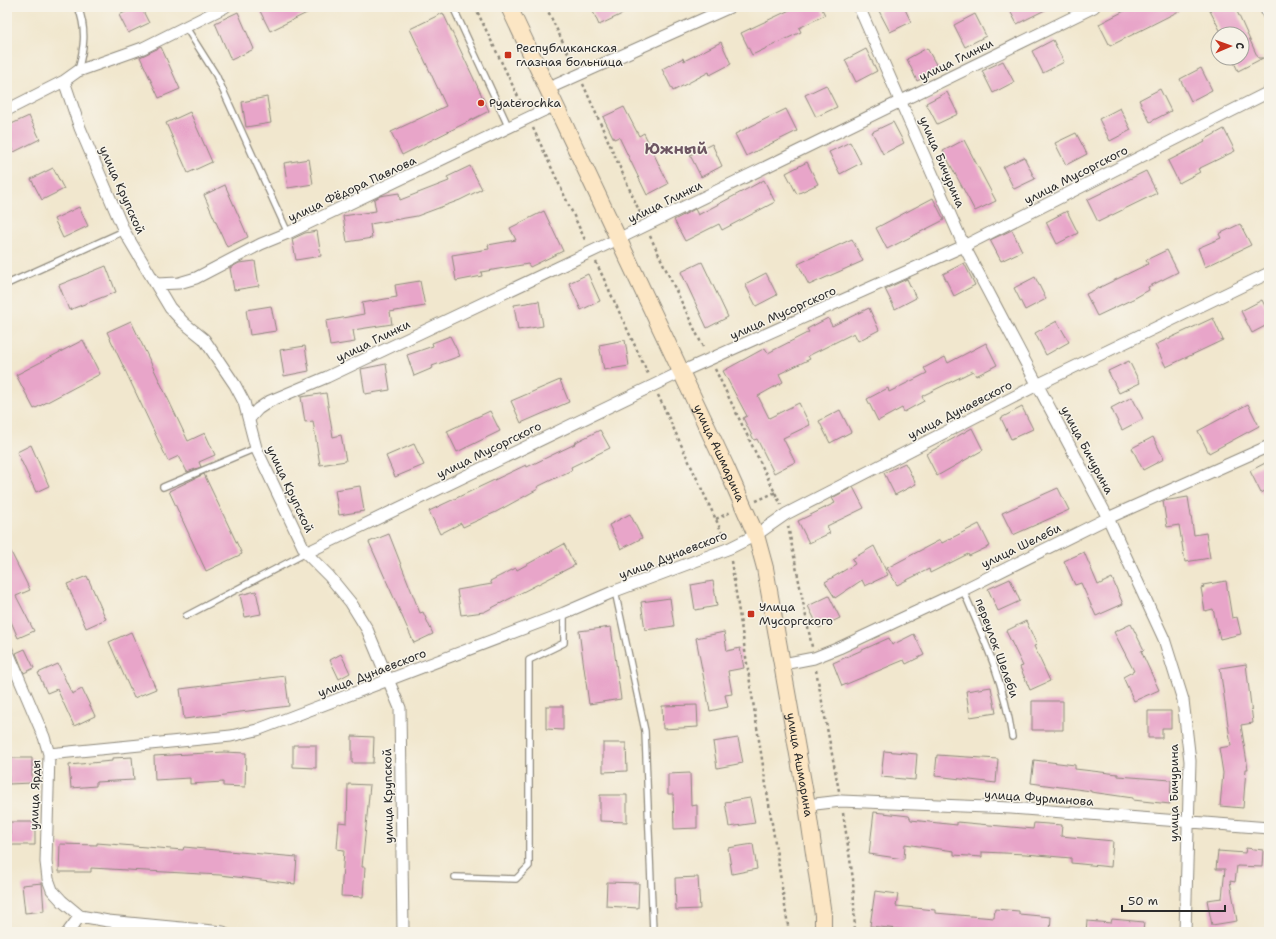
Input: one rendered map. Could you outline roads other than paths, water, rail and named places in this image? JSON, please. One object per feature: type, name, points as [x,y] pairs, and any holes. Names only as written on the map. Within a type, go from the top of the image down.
[{"type":"street","points":[[7,110],[64,81],[78,71],[143,48],[225,7]]},
{"type":"street","name":"улица Ашмарина","points":[[509,7],[726,467],[756,535],[772,603],[783,664],[807,805],[823,915],[824,932]]},
{"type":"street","points":[[548,89],[730,7]]},
{"type":"street","name":"улица Бичурина","points":[[859,7],[902,101],[964,246],[1108,518],[1164,639],[1183,700],[1190,761],[1184,932]]},
{"type":"street","name":"улица Глинки","points":[[249,419],[258,409],[270,401],[328,377],[618,240],[1094,7]]},
{"type":"street","points":[[1265,7],[1269,16]]},
{"type":"street","name":"улица Крупской","points":[[64,81],[80,128],[124,231],[170,308],[184,323],[204,339],[235,385],[244,402],[256,448],[306,553],[329,576],[351,603],[367,629],[400,708],[403,932]]},
{"type":"street","name":"улица Мусоргского","points":[[306,553],[681,372],[964,246],[1269,92]]},
{"type":"street","name":"улица Фёдора Павлова","points":[[156,284],[179,283],[196,278],[261,244],[288,233],[529,119],[555,105]]},
{"type":"street","name":"улица Дунаевского","points":[[49,754],[231,736],[257,730],[389,681],[564,613],[615,591],[730,548],[756,535],[786,514],[1037,385],[1269,273]]},
{"type":"street","name":"улица Шелеби","points":[[783,664],[814,658],[839,648],[963,590],[1108,518],[1269,446]]},
{"type":"street","name":"улица Ярды","points":[[7,650],[49,754],[45,844],[48,879],[52,890],[62,901],[80,916]]},
{"type":"street","name":"улица Фурманова","points":[[807,805],[841,801],[1011,808],[1269,828]]},
{"type":"street","points":[[68,932],[80,916],[108,921],[223,932]]},
{"type":"lane","points":[[78,7],[85,33],[84,47],[78,71]]},
{"type":"lane","points":[[453,7],[510,128]]},
{"type":"lane","points":[[185,26],[216,75],[288,233]]},
{"type":"lane","points":[[7,284],[124,231]]},
{"type":"lane","points":[[163,487],[256,448]]},
{"type":"lane","points":[[186,616],[306,553]]},
{"type":"lane","name":"переулок Шелеби","points":[[963,590],[989,651],[1008,711],[1012,737]]},
{"type":"lane","points":[[615,591],[645,731],[653,932]]},
{"type":"lane","points":[[455,877],[516,879],[529,866],[529,660],[564,643],[564,613]]},
{"type":"place","name":"Республиканская глазная больница","points":[[508,55]]},
{"type":"place","name":"Pyaterochka","points":[[481,103]]},
{"type":"place","name":"Улица Мусоргского","points":[[751,614]]},
{"type":"district","name":"Южный","points":[[676,148]]}]
